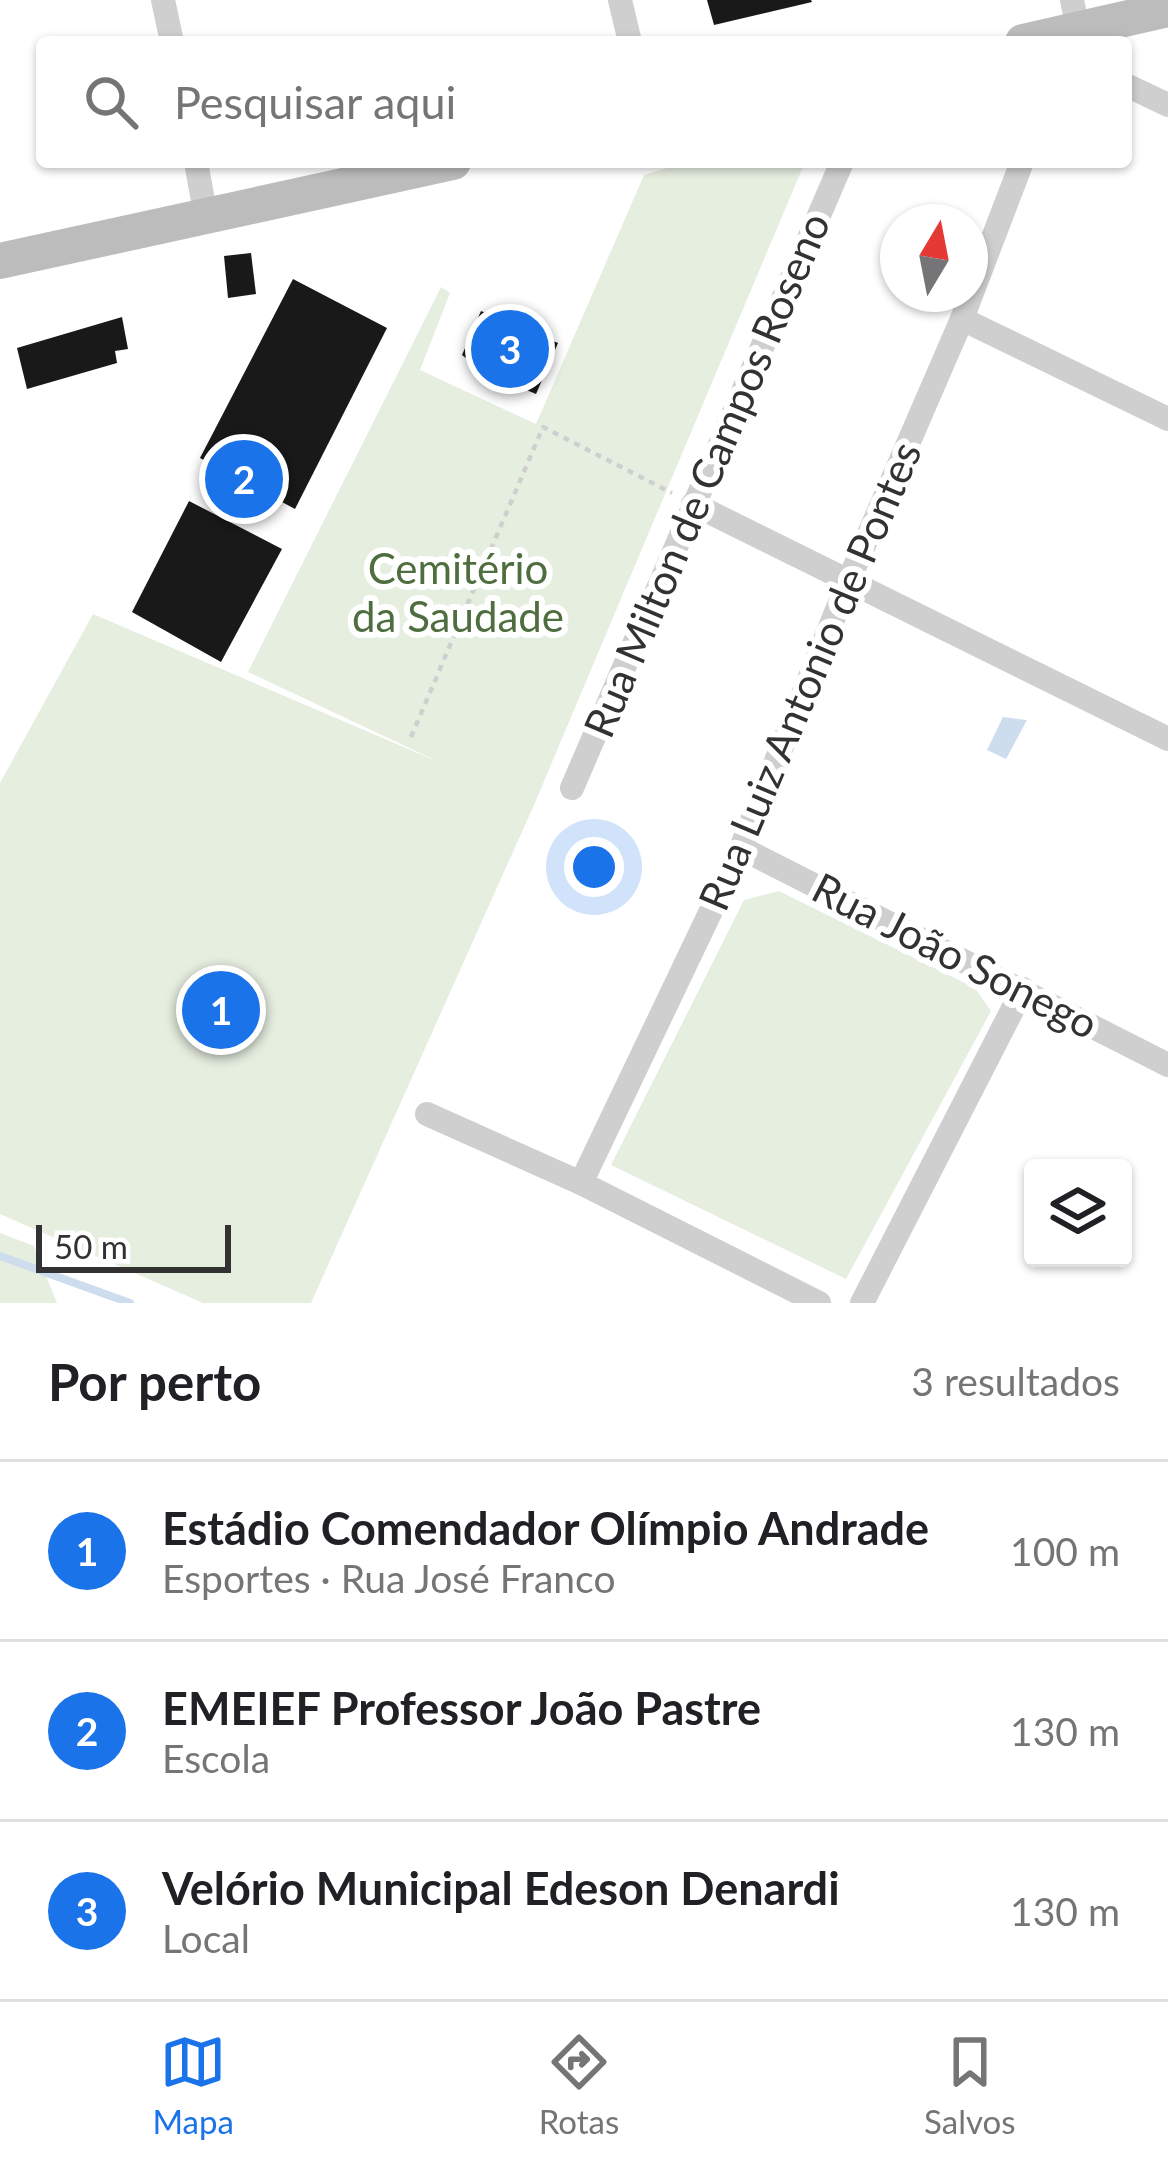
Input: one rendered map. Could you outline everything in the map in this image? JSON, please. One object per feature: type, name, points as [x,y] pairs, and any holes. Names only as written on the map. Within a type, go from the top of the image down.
[{"type":"main road","points":[[1040,36],[1073,24],[1168,9]]},
{"type":"main road","points":[[0,261],[426,168]]},
{"type":"street","points":[[164,0],[171,36]]},
{"type":"street","points":[[620,0],[629,36]]},
{"type":"street","points":[[1132,88],[1168,105]]},
{"type":"street","points":[[197,168],[206,217]]},
{"type":"street","name":"Rua Milton de Campos Roseno","points":[[572,788],[839,168]]},
{"type":"street","name":"Rua Luiz Antonio de Pontes","points":[[581,1183],[742,848],[848,580],[962,319],[1020,168]]},
{"type":"street","points":[[962,319],[1168,419]]},
{"type":"street","points":[[693,504],[1168,739]]},
{"type":"street","name":"Rua João Sonego","points":[[742,848],[1168,1065]]},
{"type":"street","points":[[862,1303],[1023,988]]},
{"type":"street","points":[[427,1114],[581,1183],[819,1303]]},
{"type":"path","points":[[411,737],[543,427],[693,504]]},
{"type":"green space","name":"Cemitério da Saudade","points":[[667,168],[802,168],[534,805],[311,1303],[203,1303],[0,1214],[0,783],[93,614],[441,763],[248,672],[441,287],[450,293],[420,370],[536,424],[644,175]]},
{"type":"green space","points":[[779,891],[975,988],[991,1011],[846,1279],[611,1165],[744,900]]},
{"type":"green space","points":[[0,1233],[34,1246],[57,1303],[0,1303]]},
{"type":"water","points":[[1003,717],[1027,720],[1006,759],[987,750]]},
{"type":"building","points":[[707,0],[811,0],[812,2],[714,25]]},
{"type":"building","points":[[251,253],[256,294],[228,298],[224,256]]},
{"type":"building","points":[[293,279],[387,328],[295,509],[200,458]]},
{"type":"building","points":[[481,311],[558,343],[536,394],[484,372],[462,355]]},
{"type":"building","points":[[122,317],[128,349],[115,351],[117,363],[27,389],[17,348]]},
{"type":"building","points":[[189,501],[282,549],[221,662],[132,612]]},
{"type":"waterway","points":[[0,1256],[130,1303]]},
{"type":"place","name":"Velório Municipal Edeson Denardi","points":[[510,349]]},
{"type":"place","name":"EMEIEF Professor João Pastre","points":[[244,479]]},
{"type":"place","name":"Estádio Comendador Olímpio Andrade","points":[[221,1010]]}]
